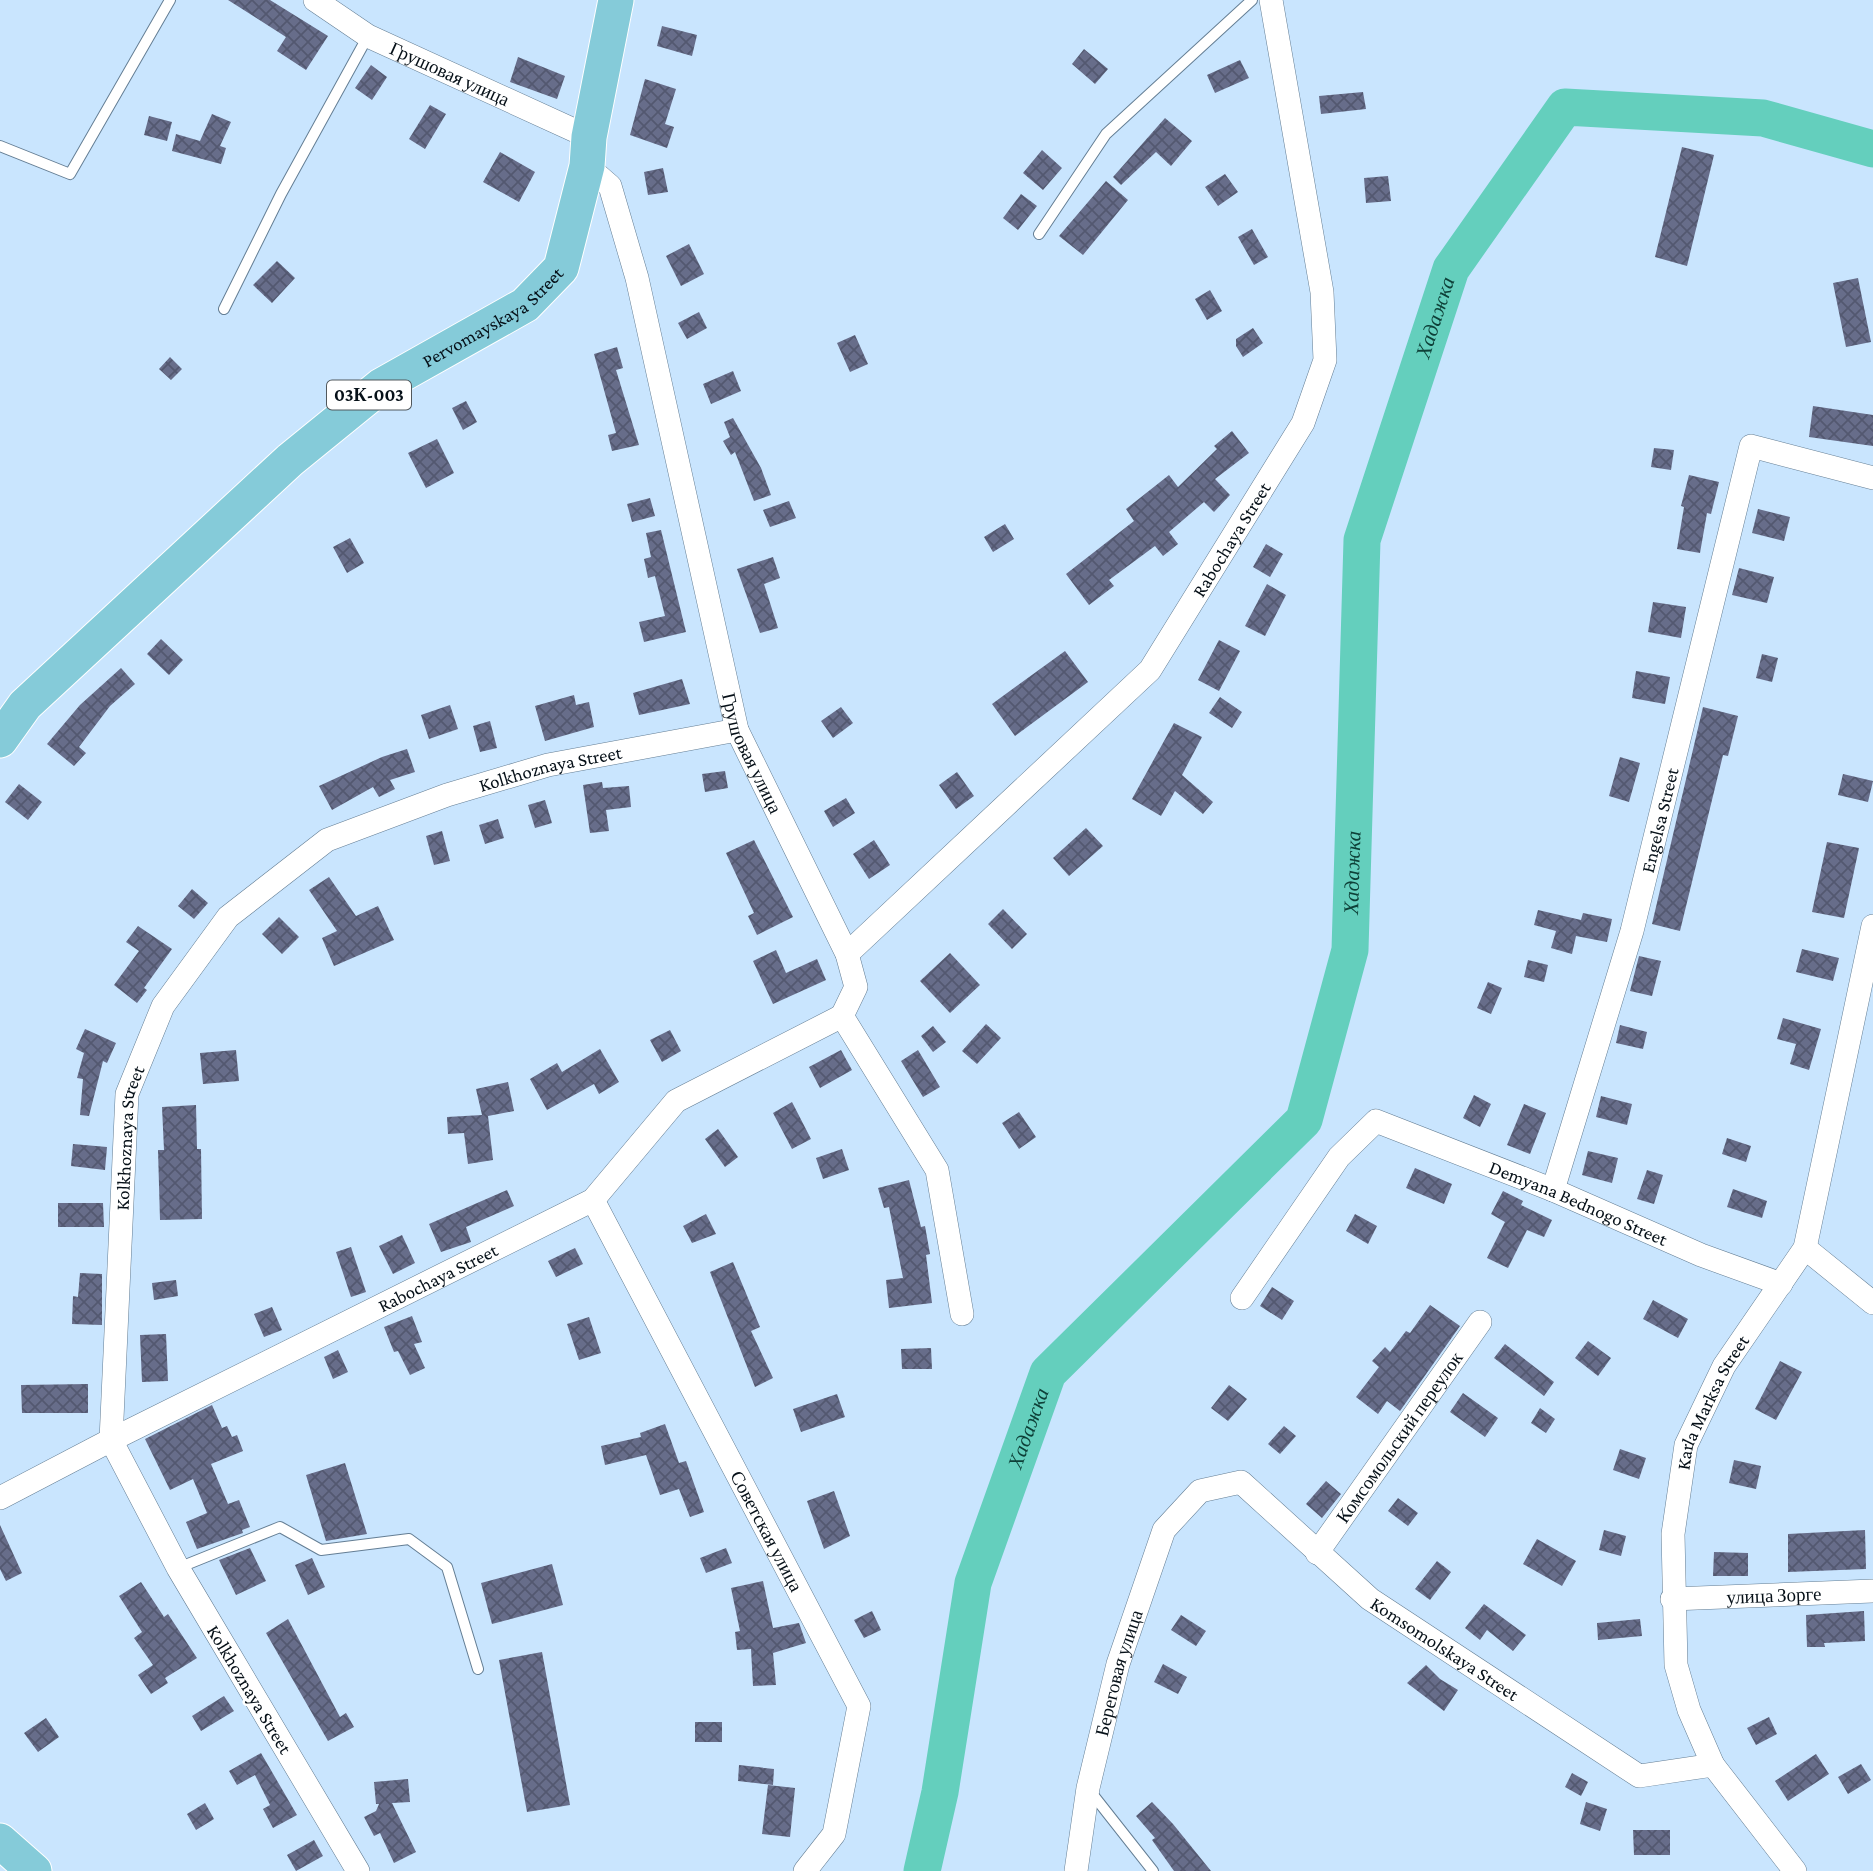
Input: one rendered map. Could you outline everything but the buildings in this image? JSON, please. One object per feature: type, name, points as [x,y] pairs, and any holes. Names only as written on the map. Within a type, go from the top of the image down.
[{"type":"main road","name":"Pervomayskaya Street","points":[[0,740],[25,705],[290,460],[381,386],[525,305],[561,268],[588,152],[616,0]]},
{"type":"main road","points":[[0,1842],[34,1871]]},
{"type":"street","name":"Грушовая улица","points":[[316,0],[368,36],[588,152],[610,186],[637,278],[737,730],[847,954],[856,987],[842,1016]]},
{"type":"street","name":"Rabochaya Street","points":[[847,954],[1150,670],[1303,423],[1325,360],[1322,292],[1271,0]]},
{"type":"street","name":"Engelsa Street","points":[[1553,1190],[1632,931],[1751,446],[1850,475],[1873,478]]},
{"type":"street","name":"Kolkhoznaya Street","points":[[358,1871],[178,1568],[111,1440],[127,1094],[163,1006],[228,917],[327,840],[435,800],[548,765],[737,730]]},
{"type":"street","name":"Karla Marksa Street","points":[[1795,1871],[1713,1765],[1689,1710],[1676,1664],[1672,1599],[1673,1534],[1686,1445],[1724,1366],[1805,1248],[1873,926]]},
{"type":"street","name":"Rabochaya Street","points":[[0,1498],[593,1200],[676,1101],[842,1016]]},
{"type":"street","points":[[842,1016],[937,1170],[962,1314]]},
{"type":"street","name":"Demyana Bednogo Street","points":[[1242,1298],[1339,1157],[1376,1121],[1553,1190],[1701,1255],[1781,1284]]},
{"type":"street","name":"Советская улица","points":[[593,1200],[859,1706],[834,1834],[805,1871]]},
{"type":"street","points":[[1805,1248],[1873,1303]]},
{"type":"street","name":"Комсомольский переулок","points":[[1317,1553],[1480,1322]]},
{"type":"street","name":"Komsomolskaya Street","points":[[1200,1491],[1241,1482],[1370,1599],[1639,1776],[1713,1765]]},
{"type":"street","name":"Береговая улица","points":[[1076,1871],[1088,1788],[1118,1664],[1164,1530],[1200,1491]]},
{"type":"street","name":"улица Зорге","points":[[1672,1599],[1873,1591]]},
{"type":"lane","points":[[0,146],[70,174],[170,0]]},
{"type":"lane","points":[[1039,234],[1106,134],[1252,0]]},
{"type":"lane","points":[[224,309],[281,194],[368,36]]},
{"type":"lane","points":[[178,1568],[280,1527],[321,1550],[409,1539],[447,1567],[478,1668]]},
{"type":"lane","points":[[1088,1788],[1153,1871]]},
{"type":"waterway","name":"Хадажка","points":[[922,1871],[940,1792],[973,1583],[1048,1373],[1304,1120],[1350,950],[1362,540],[1451,269],[1565,107],[1763,118],[1873,149]]}]
